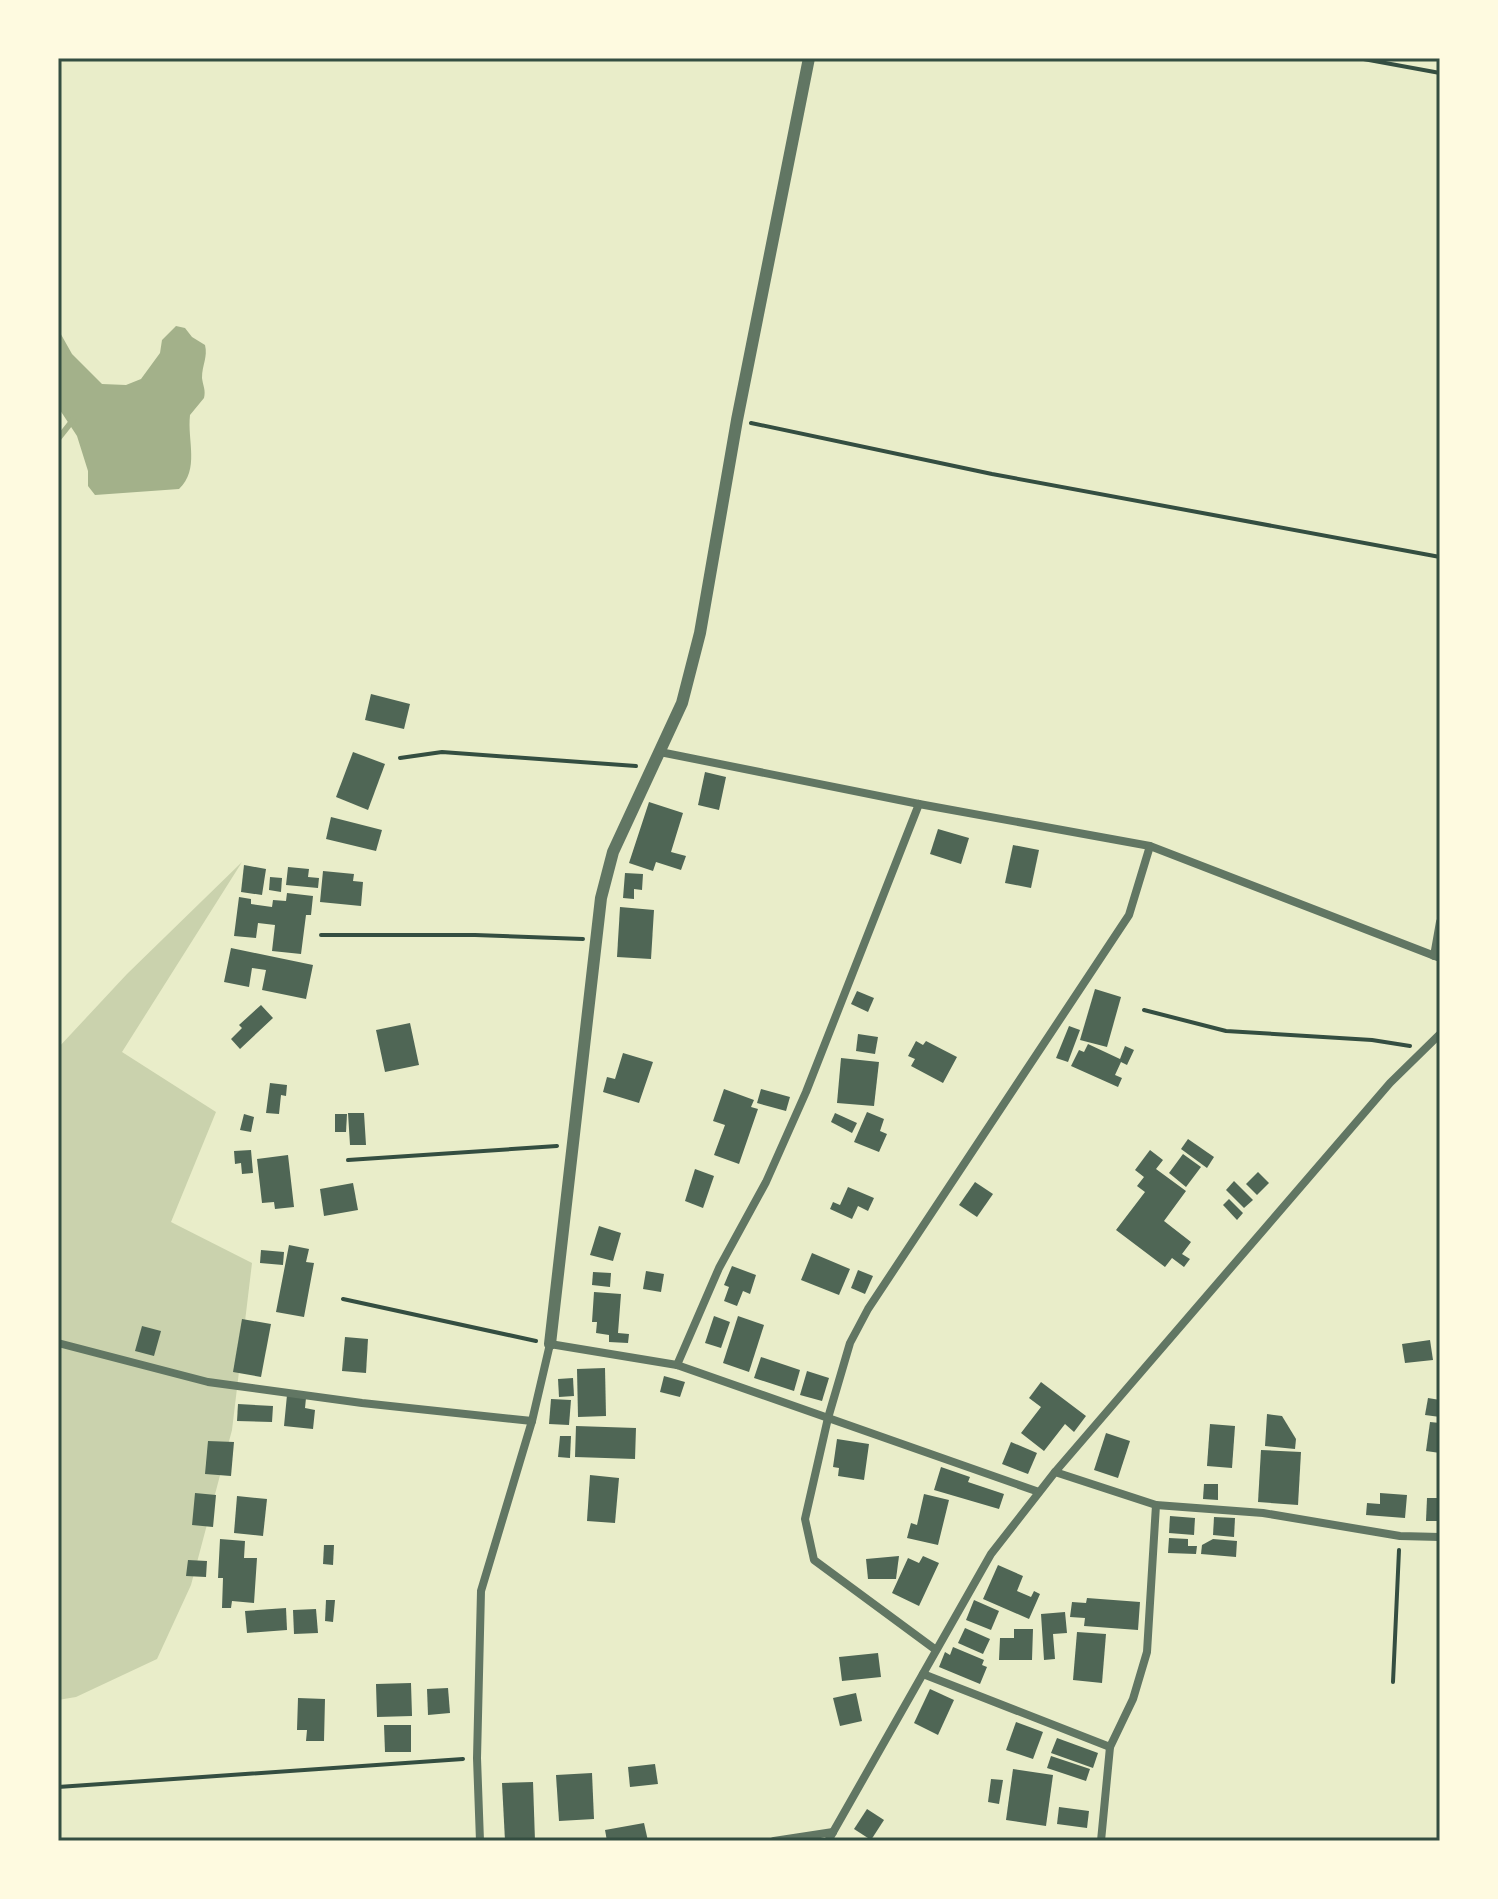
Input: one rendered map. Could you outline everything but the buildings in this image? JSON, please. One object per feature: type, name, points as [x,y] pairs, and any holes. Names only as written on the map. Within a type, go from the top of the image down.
[{"type":"street","points":[[480,1841],[477,1758],[481,1591],[532,1421],[550,1344],[601,898],[613,852],[682,703],[700,633],[737,420],[809,58]]},
{"type":"street","points":[[660,752],[1150,846],[1437,957],[1440,922]]},
{"type":"street","points":[[677,1365],[719,1268],[766,1182],[806,1092],[919,804]]},
{"type":"street","points":[[936,1650],[814,1560],[805,1519],[828,1418],[850,1343],[868,1309],[1129,915],[1150,846]]},
{"type":"street","points":[[828,1841],[991,1554],[1055,1472],[1390,1083],[1440,1034]]},
{"type":"street","points":[[58,1343],[208,1382],[362,1403],[532,1421]]},
{"type":"street","points":[[550,1344],[677,1365],[1039,1492]]},
{"type":"street","points":[[1055,1472],[1156,1505],[1263,1513],[1400,1536],[1440,1537]]},
{"type":"street","points":[[1101,1841],[1110,1747],[1133,1699],[1147,1652],[1156,1505]]},
{"type":"street","points":[[923,1674],[1110,1747]]},
{"type":"street","points":[[774,1841],[833,1832]]},
{"type":"path","points":[[1358,58],[1440,73]]},
{"type":"path","points":[[737,420],[992,474],[1440,557]]},
{"type":"path","points":[[400,758],[442,752],[652,768]]},
{"type":"path","points":[[321,935],[596,939]]},
{"type":"path","points":[[1144,1010],[1226,1031],[1372,1040],[1426,1048]]},
{"type":"path","points":[[348,1160],[573,1145]]},
{"type":"path","points":[[343,1299],[550,1344]]},
{"type":"path","points":[[1393,1682],[1400,1536]]},
{"type":"path","points":[[58,1787],[477,1758]]},
{"type":"shaded area","points":[[176,326],[185,328],[206,349],[202,378],[205,395],[190,415],[189,473],[179,489],[95,495],[88,486],[88,471],[77,436],[58,407],[58,329],[72,354],[102,384],[126,385],[141,379],[160,353],[162,340]]},
{"type":"shaded area","points":[[242,862],[122,1052],[216,1112],[171,1222],[252,1263],[232,1430],[191,1585],[157,1659],[76,1697],[58,1700],[58,1048],[127,974]]},
{"type":"waterway","points":[[58,439],[73,420]]}]
